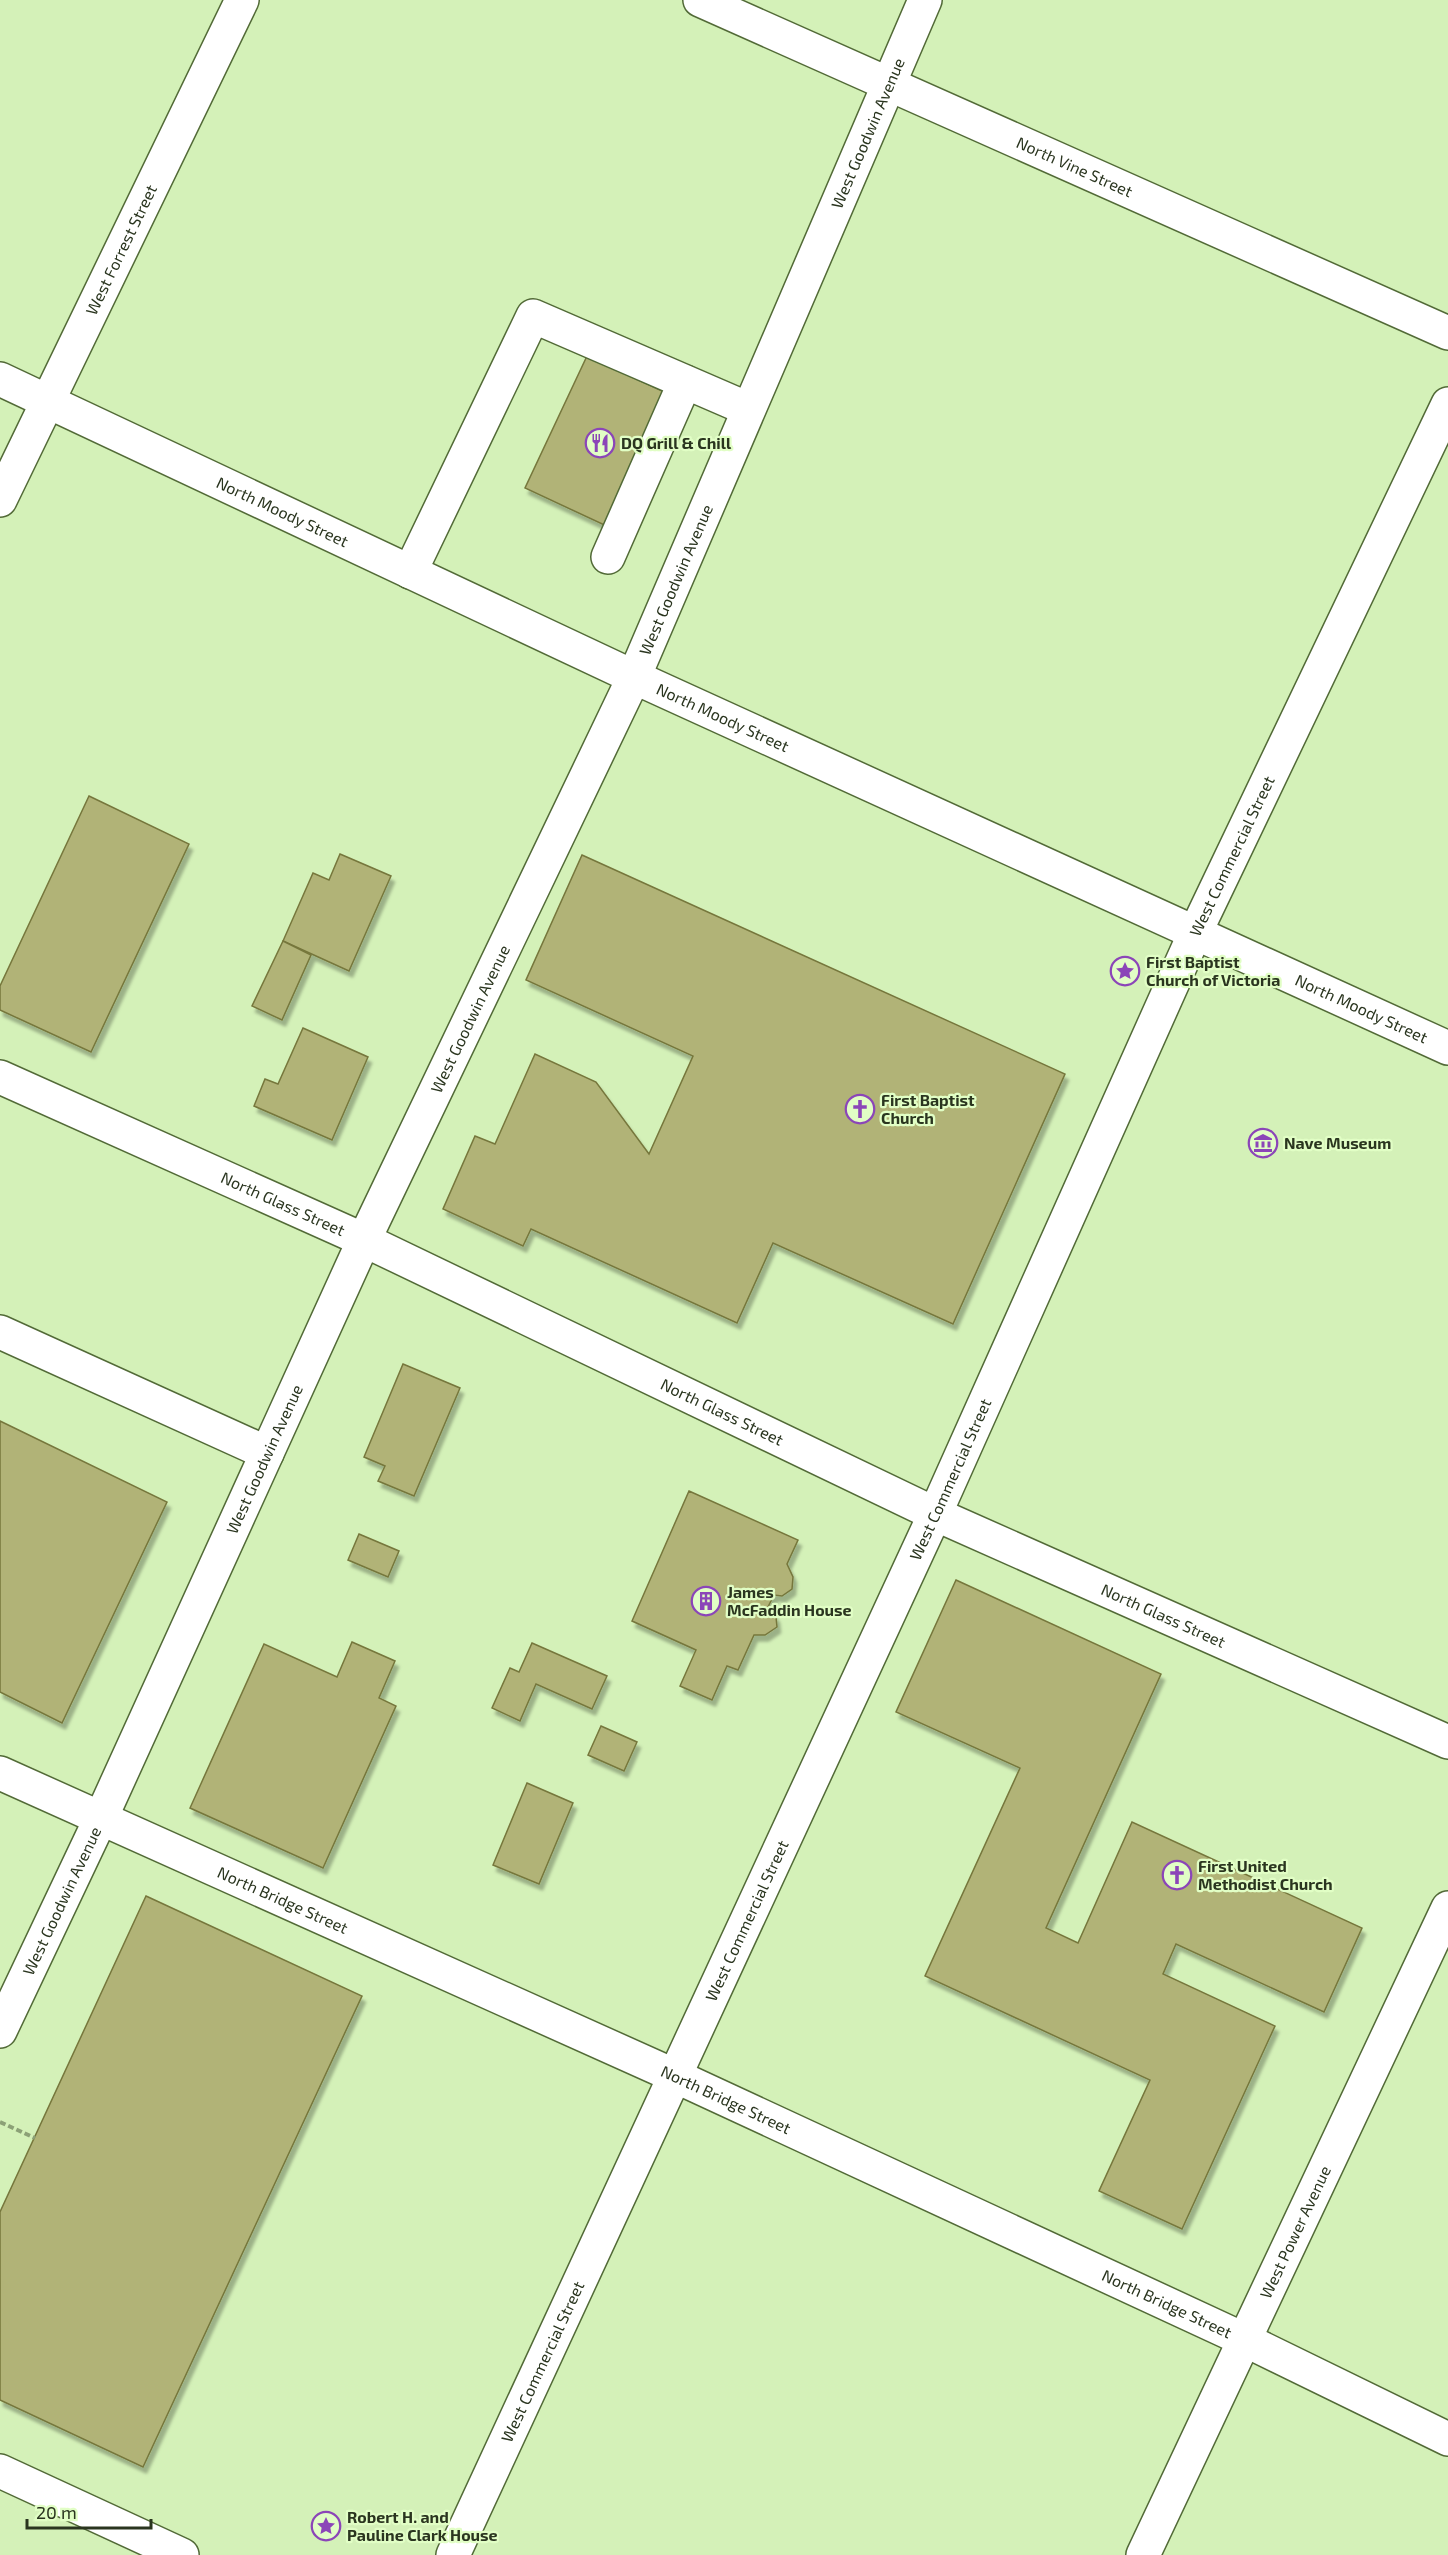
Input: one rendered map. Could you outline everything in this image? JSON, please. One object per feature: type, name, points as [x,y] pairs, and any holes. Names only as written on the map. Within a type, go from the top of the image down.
[{"type":"street","name":"West Forrest Street","points":[[0,500],[242,0]]},
{"type":"street","name":"North Vine Street","points":[[700,0],[1448,333]]},
{"type":"street","name":"West Goodwin Avenue","points":[[0,2031],[100,1820],[364,1240],[634,677],[925,0]]},
{"type":"street","points":[[411,572],[533,316],[748,409]]},
{"type":"street","name":"North Moody Street","points":[[0,379],[634,677],[1448,1048]]},
{"type":"street","points":[[608,557],[685,382]]},
{"type":"street","name":"West Commercial Street","points":[[453,2555],[934,1514],[1195,933],[1448,404]]},
{"type":"street","name":"North Glass Street","points":[[0,1077],[364,1240],[934,1514],[1448,1742]]},
{"type":"street","points":[[0,1332],[267,1453]]},
{"type":"street","name":"North Bridge Street","points":[[0,1773],[100,1820],[673,2075],[1243,2339],[1448,2439]]},
{"type":"street","name":"West Power Avenue","points":[[1143,2555],[1448,1908]]},
{"type":"street","points":[[0,2471],[182,2555]]},
{"type":"path","points":[[0,2122],[35,2138]]},
{"type":"building","name":"DQ Grill & Chill","points":[[587,356],[675,397],[613,529],[525,488]]},
{"type":"building","points":[[89,796],[189,844],[91,1052],[0,1010],[0,986]]},
{"type":"building","points":[[340,854],[391,876],[349,971],[283,941],[313,873],[329,880]]},
{"type":"building","name":"First Baptist Church","points":[[582,855],[1065,1074],[953,1324],[773,1243],[737,1323],[531,1229],[523,1246],[443,1209],[475,1136],[495,1144],[535,1054],[596,1082],[649,1154],[693,1056],[526,980]]},
{"type":"building","points":[[283,941],[311,955],[282,1020],[252,1006]]},
{"type":"building","points":[[303,1028],[368,1057],[332,1140],[254,1106],[265,1079],[278,1084]]},
{"type":"building","points":[[403,1364],[460,1388],[414,1496],[378,1481],[385,1466],[364,1457]]},
{"type":"building","points":[[0,1421],[167,1502],[62,1723],[0,1692]]},
{"type":"building","name":"James McFaddin House","points":[[689,1491],[798,1540],[787,1564],[793,1577],[792,1589],[782,1596],[774,1595],[768,1607],[776,1617],[777,1627],[765,1635],[754,1635],[738,1670],[727,1666],[712,1700],[680,1686],[696,1650],[632,1621]]},
{"type":"building","points":[[359,1534],[399,1551],[388,1577],[348,1560]]},
{"type":"building","name":"First United Methodist Church","points":[[956,1580],[1161,1674],[1046,1928],[1078,1943],[1132,1822],[1362,1928],[1324,2012],[1176,1944],[1163,1974],[1275,2026],[1182,2229],[1099,2191],[1150,2080],[925,1976],[1020,1768],[896,1712]]},
{"type":"building","points":[[352,1642],[395,1661],[379,1698],[396,1706],[323,1868],[190,1808],[264,1644],[337,1677]]},
{"type":"building","points":[[532,1643],[607,1676],[592,1709],[536,1684],[520,1721],[492,1708],[510,1668],[519,1672]]},
{"type":"building","points":[[601,1726],[637,1742],[624,1771],[588,1755]]},
{"type":"building","points":[[527,1783],[573,1803],[539,1884],[493,1865]]},
{"type":"building","points":[[146,1896],[362,1996],[143,2467],[0,2400],[0,2212]]},
{"type":"place","name":"DQ Grill & Chill","points":[[600,443]]},
{"type":"place","name":"First Baptist Church of Victoria","points":[[1125,971]]},
{"type":"place","name":"First Baptist Church","points":[[860,1109]]},
{"type":"place","name":"Nave Museum","points":[[1263,1143]]},
{"type":"place","name":"James McFaddin House","points":[[706,1601]]},
{"type":"place","name":"First United Methodist Church","points":[[1177,1875]]},
{"type":"place","name":"Robert H. and Pauline Clark House","points":[[326,2526]]}]
